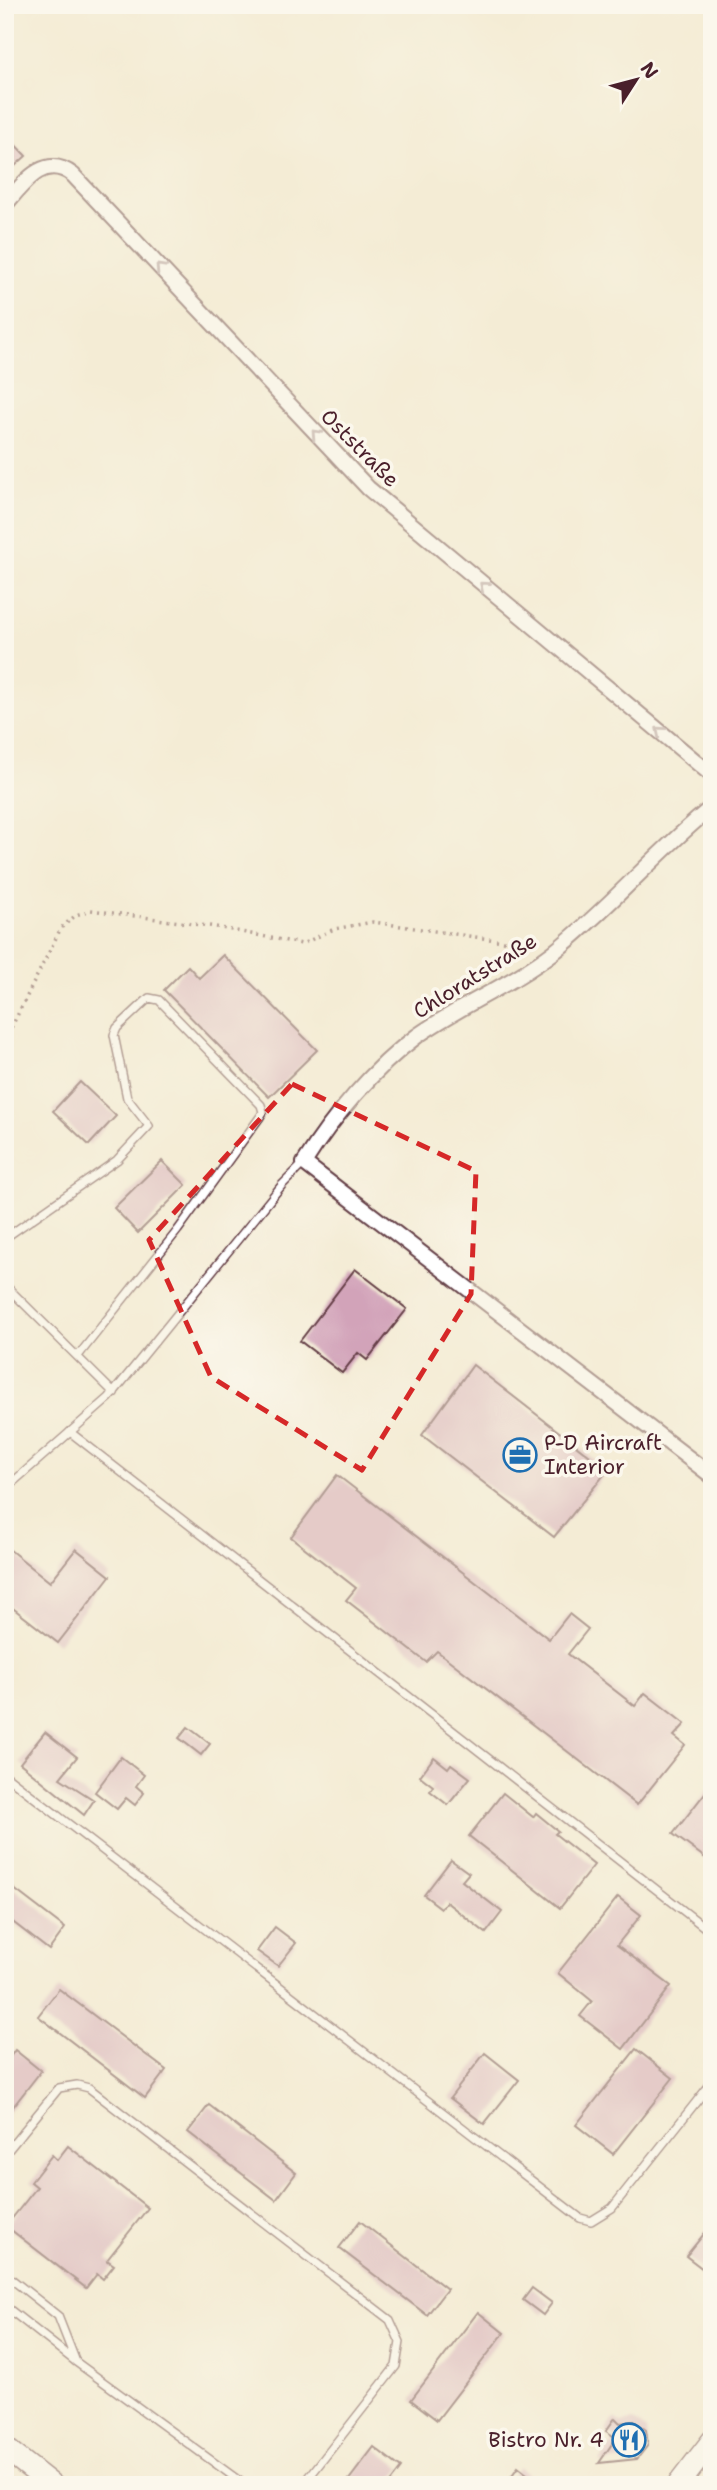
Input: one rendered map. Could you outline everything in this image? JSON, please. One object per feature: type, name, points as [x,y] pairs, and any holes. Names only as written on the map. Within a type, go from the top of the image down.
[{"type":"street","name":"Oststraße","points":[[5,205],[30,177],[44,168],[60,168],[73,176],[368,488],[712,775]]},
{"type":"street","name":"Chloratstraße","points":[[304,1163],[316,1144],[373,1077],[400,1051],[418,1036],[520,976],[556,950],[712,807]]},
{"type":"street","points":[[304,1163],[712,1476]]},
{"type":"street","points":[[678,2485],[712,2441]]},
{"type":"street","points":[[5,2448],[52,2485]]},
{"type":"lane","points":[[5,1238],[117,1160],[149,1126],[127,1098],[114,1035],[117,1028],[149,998],[159,1000],[261,1105],[263,1112],[252,1129],[178,1230],[78,1356]]},
{"type":"lane","name":"Chloratstraße","points":[[5,1489],[114,1392],[282,1185],[304,1163]]},
{"type":"lane","points":[[5,1284],[114,1392]]},
{"type":"lane","points":[[70,1432],[712,1933]]},
{"type":"lane","points":[[5,1774],[580,2218],[591,2221],[612,2208],[712,2082]]},
{"type":"lane","points":[[5,2154],[59,2088],[77,2085],[89,2088],[390,2320],[400,2343],[396,2365],[303,2485]]},
{"type":"lane","points":[[5,2274],[58,2316],[76,2361]]},
{"type":"lane","points":[[5,2306],[245,2485]]},
{"type":"path","points":[[5,1040],[61,928],[76,915],[91,910],[192,923],[302,944],[334,929],[373,922],[477,935],[556,950]]},
{"type":"highlighted area","points":[[292,1084],[476,1171],[471,1294],[362,1470],[211,1377],[149,1240]]},
{"type":"building","points":[[5,134],[26,156],[5,175]]},
{"type":"building","points":[[223,955],[317,1050],[269,1097],[164,990],[188,966],[199,978]]},
{"type":"building","points":[[80,1082],[116,1116],[89,1145],[53,1111]]},
{"type":"building","points":[[162,1161],[186,1185],[138,1233],[114,1208]]},
{"type":"building","points":[[355,1269],[407,1309],[367,1360],[358,1353],[342,1373],[300,1341]]},
{"type":"building","points":[[473,1365],[608,1470],[554,1537],[422,1435]]},
{"type":"building","points":[[337,1475],[549,1639],[569,1614],[588,1629],[568,1654],[635,1706],[645,1693],[685,1724],[674,1736],[685,1745],[637,1805],[437,1651],[426,1662],[346,1600],[356,1588],[291,1537]]},
{"type":"building","points":[[5,1546],[50,1582],[76,1549],[110,1576],[58,1643],[5,1602]]},
{"type":"building","points":[[188,1727],[210,1744],[201,1755],[179,1738]]},
{"type":"building","points":[[45,1732],[77,1757],[60,1778],[94,1800],[84,1815],[20,1763]]},
{"type":"building","points":[[121,1757],[144,1775],[136,1786],[144,1793],[135,1805],[126,1798],[117,1809],[95,1792]]},
{"type":"building","points":[[434,1757],[448,1768],[451,1764],[470,1778],[448,1805],[430,1791],[433,1786],[420,1776]]},
{"type":"building","points":[[712,1784],[712,1863],[673,1834]]},
{"type":"building","points":[[503,1793],[533,1817],[536,1813],[558,1831],[555,1834],[594,1865],[560,1908],[469,1836]]},
{"type":"building","points":[[451,1860],[469,1873],[462,1881],[502,1912],[486,1933],[446,1902],[441,1908],[424,1895]]},
{"type":"building","points":[[5,1882],[65,1928],[49,1950],[5,1916]]},
{"type":"building","points":[[618,1897],[641,1915],[617,1945],[671,1986],[623,2049],[580,2016],[592,2001],[558,1973]]},
{"type":"building","points":[[275,1927],[296,1943],[278,1966],[257,1951]]},
{"type":"building","points":[[59,1989],[166,2070],[145,2098],[38,2016]]},
{"type":"building","points":[[636,2049],[673,2078],[613,2154],[576,2125]]},
{"type":"building","points":[[15,2050],[41,2071],[5,2117],[5,2064]]},
{"type":"building","points":[[485,2053],[519,2080],[484,2124],[450,2098]]},
{"type":"building","points":[[209,2105],[296,2173],[276,2200],[188,2132]]},
{"type":"building","points":[[68,2146],[148,2208],[107,2260],[114,2265],[103,2279],[97,2274],[86,2288],[6,2226],[37,2187],[31,2182],[52,2155],[57,2160]]},
{"type":"building","points":[[360,2221],[447,2289],[427,2315],[339,2248]]},
{"type":"building","points":[[712,2224],[712,2276],[686,2256]]},
{"type":"building","points":[[532,2288],[552,2303],[543,2315],[523,2300]]},
{"type":"building","points":[[478,2312],[504,2333],[437,2420],[411,2400]]},
{"type":"building","name":"Bistro Nr. 4","points":[[615,2418],[620,2423],[634,2421],[646,2430],[648,2445],[637,2459],[599,2463],[616,2438],[606,2431]]},
{"type":"building","points":[[374,2447],[401,2468],[388,2485],[345,2485]]},
{"type":"building","points":[[518,2467],[541,2485],[505,2485]]},
{"type":"place","name":"P-D Aircraft Interior","points":[[520,1455]]},
{"type":"place","name":"Bistro Nr. 4","points":[[629,2440]]}]
